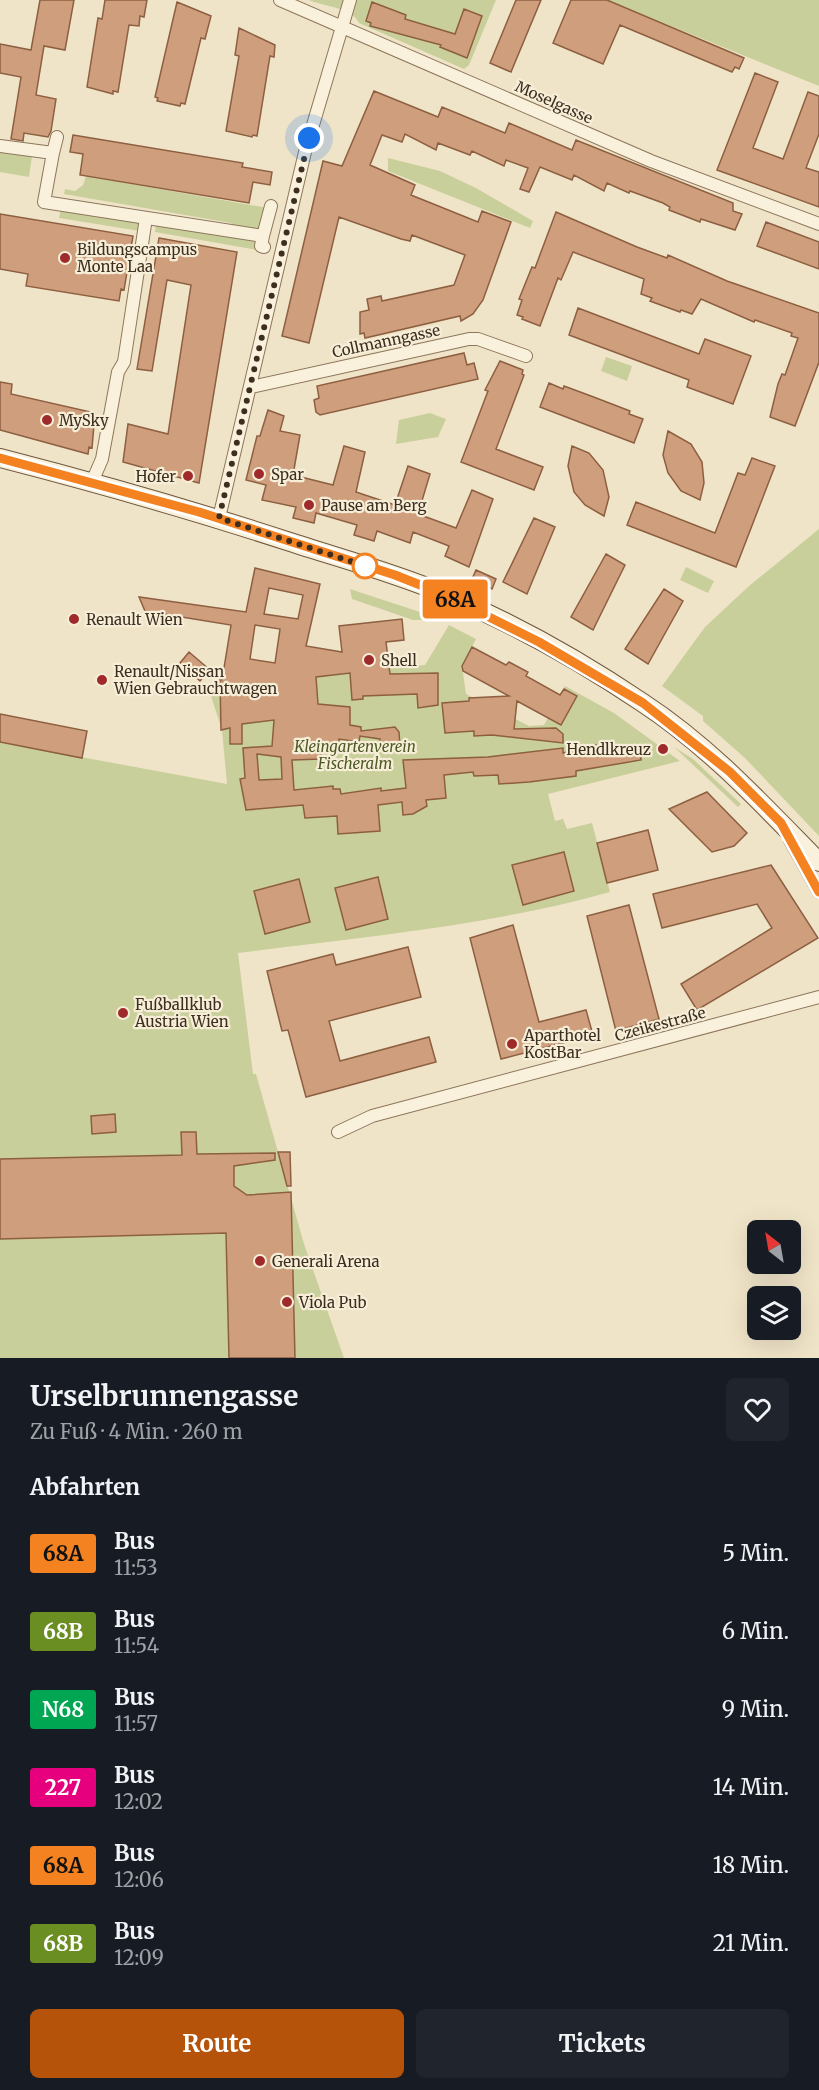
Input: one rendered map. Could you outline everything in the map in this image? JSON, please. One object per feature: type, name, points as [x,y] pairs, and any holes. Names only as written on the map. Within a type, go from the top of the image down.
[{"type":"main road","points":[[0,458],[219,518],[395,575],[452,598],[539,642],[643,703],[704,748],[743,784],[819,862]]},
{"type":"main road","points":[[781,823],[819,871]]},
{"type":"street","name":"Moselgasse","points":[[280,0],[671,170],[819,224]]},
{"type":"street","points":[[219,518],[305,152],[350,0]]},
{"type":"street","points":[[57,137],[44,202],[146,218],[264,242],[271,206]]},
{"type":"street","points":[[0,146],[53,153]]},
{"type":"street","points":[[92,482],[102,459],[118,372],[124,362],[146,218]]},
{"type":"street","name":"Collmanngasse","points":[[250,387],[469,339],[478,339],[526,356]]},
{"type":"street","points":[[781,823],[819,892]]},
{"type":"street","name":"Czeikestraße","points":[[338,1132],[382,1113],[819,997]]},
{"type":"green space","points":[[309,0],[496,0],[469,65],[464,69],[359,23],[344,11]]},
{"type":"green space","points":[[607,0],[819,0],[819,86]]},
{"type":"green space","points":[[0,151],[32,156],[29,177],[0,172]]},
{"type":"green space","points":[[388,158],[440,171],[476,188],[533,221],[530,228],[388,171]]},
{"type":"green space","points":[[86,176],[268,208],[262,233],[236,228],[231,223],[64,194],[65,189],[75,191],[83,185]]},
{"type":"green space","points":[[61,209],[142,222],[140,231],[59,218]]},
{"type":"green space","points":[[156,224],[259,242],[257,250],[155,232]]},
{"type":"green space","points":[[606,357],[632,366],[627,381],[601,371]]},
{"type":"green space","points":[[430,413],[446,419],[438,437],[396,444],[399,420]]},
{"type":"green space","points":[[819,529],[819,836],[746,759],[703,721],[703,716],[662,686],[705,627],[749,586]]},
{"type":"green space","points":[[686,567],[714,581],[708,593],[680,580]]},
{"type":"green space","points":[[350,589],[426,614],[422,620],[413,620],[352,599]]},
{"type":"green space","name":"Kleingartenverein Fischeralm","points":[[449,625],[476,639],[462,666],[466,694],[529,726],[544,725],[565,686],[614,713],[680,761],[548,794],[555,821],[563,819],[567,829],[592,823],[610,892],[518,914],[472,922],[238,953],[253,1074],[256,1074],[304,1244],[344,1358],[0,1358],[0,742],[227,784],[222,730],[208,687],[425,665]]},
{"type":"green space","points":[[674,747],[693,759],[741,804],[738,807]]},
{"type":"building","points":[[40,0],[74,0],[65,50],[44,46],[36,95],[56,99],[51,131],[48,137],[24,133],[23,141],[11,139],[21,77],[0,73],[0,44],[31,50]]},
{"type":"building","points":[[105,0],[147,0],[144,17],[140,16],[139,26],[129,25],[118,92],[113,91],[113,94],[87,87],[98,18],[102,19]]},
{"type":"building","points":[[516,0],[541,0],[511,72],[490,63]]},
{"type":"building","points":[[571,0],[607,0],[744,58],[739,69],[735,67],[732,72],[620,25],[603,64],[553,43]]},
{"type":"building","points":[[177,2],[211,16],[205,39],[201,38],[185,104],[181,103],[180,106],[157,101],[158,98],[155,97]]},
{"type":"building","points":[[372,2],[406,15],[405,19],[455,34],[464,9],[482,16],[467,58],[440,47],[441,45],[370,26],[371,23],[366,21]]},
{"type":"building","points":[[239,28],[275,45],[274,57],[270,56],[257,136],[252,137],[226,131],[239,56],[235,55]]},
{"type":"building","points":[[755,73],[778,82],[753,148],[783,159],[808,92],[819,96],[819,134],[806,168],[819,172],[819,207],[717,170]]},
{"type":"building","points":[[374,91],[438,117],[442,107],[505,133],[509,123],[572,150],[576,140],[733,203],[733,211],[742,214],[735,230],[701,219],[700,222],[669,210],[670,207],[663,203],[630,191],[629,193],[607,183],[604,191],[574,175],[572,180],[540,167],[529,192],[520,189],[528,168],[506,160],[504,166],[472,151],[470,155],[438,143],[436,150],[405,134],[402,142],[382,135],[370,165],[415,185],[411,195],[478,222],[482,211],[511,222],[483,300],[473,314],[461,321],[460,316],[365,338],[364,333],[360,334],[360,312],[369,310],[367,299],[381,296],[382,301],[454,285],[465,255],[412,235],[410,241],[401,239],[339,217],[309,343],[282,336],[323,161],[342,166]]},
{"type":"building","points":[[73,135],[243,163],[242,167],[272,172],[270,185],[253,182],[249,203],[80,175],[83,154],[70,152]]},
{"type":"building","points":[[556,212],[637,247],[667,258],[668,255],[727,281],[819,313],[819,362],[795,426],[770,417],[778,384],[782,374],[785,375],[798,338],[791,336],[792,333],[755,320],[754,322],[701,299],[692,314],[650,301],[652,298],[641,294],[644,279],[573,252],[561,280],[558,278],[540,326],[517,315],[522,300],[519,299],[532,267],[535,268]]},
{"type":"building","name":"Bildungscampus Monte Laa","points":[[0,214],[133,236],[124,290],[121,289],[119,301],[26,286],[28,274],[0,269]]},
{"type":"building","points":[[766,222],[819,242],[819,269],[757,246]]},
{"type":"building","points":[[159,238],[237,252],[199,483],[123,462],[128,424],[168,434],[191,285],[167,280],[152,371],[137,369]]},
{"type":"building","points":[[578,308],[699,354],[705,339],[751,356],[733,404],[687,387],[689,380],[569,335]]},
{"type":"building","points":[[464,353],[467,365],[474,363],[478,379],[320,415],[316,412],[314,400],[319,398],[317,386]]},
{"type":"building","points":[[500,361],[523,370],[524,375],[496,449],[543,467],[534,490],[461,462],[488,391],[485,390]]},
{"type":"building","name":"MySky","points":[[0,382],[12,384],[11,394],[95,413],[92,448],[89,447],[88,454],[0,430]]},
{"type":"building","points":[[549,383],[591,396],[630,411],[629,414],[643,419],[634,443],[540,407]]},
{"type":"building","points":[[268,410],[284,416],[280,431],[300,435],[293,475],[333,485],[344,446],[365,452],[356,492],[395,505],[408,466],[430,474],[418,514],[456,528],[472,490],[493,499],[469,567],[445,556],[449,546],[413,532],[410,543],[377,531],[374,541],[354,535],[357,525],[316,513],[314,523],[293,518],[296,507],[262,500],[266,485],[246,480],[257,436],[260,436]]},
{"type":"building","points":[[668,431],[691,444],[702,462],[704,483],[700,500],[681,491],[668,473],[663,455]]},
{"type":"building","points":[[572,446],[589,453],[603,470],[609,497],[604,516],[585,505],[574,492],[568,466]]},
{"type":"building","points":[[752,458],[775,466],[736,567],[627,525],[636,502],[715,533],[738,473],[745,475]]},
{"type":"building","points":[[534,518],[555,527],[527,594],[503,582]]},
{"type":"building","points":[[606,554],[625,565],[593,630],[571,617]]},
{"type":"building","points":[[255,568],[320,584],[306,646],[342,652],[339,626],[402,619],[404,640],[386,642],[390,674],[438,673],[438,705],[418,708],[417,694],[363,696],[363,699],[352,700],[350,673],[316,677],[318,704],[350,707],[350,725],[361,727],[361,731],[395,727],[399,732],[400,747],[381,749],[380,739],[360,736],[359,742],[339,739],[338,749],[321,749],[321,759],[292,760],[294,790],[333,786],[333,789],[340,789],[341,794],[381,788],[381,791],[406,788],[403,760],[488,757],[563,748],[563,753],[596,745],[597,749],[615,750],[616,753],[640,750],[641,760],[576,771],[576,776],[529,782],[499,784],[498,775],[474,776],[473,772],[444,775],[446,798],[426,800],[427,806],[413,814],[403,815],[402,802],[378,805],[380,831],[338,834],[337,816],[305,818],[303,805],[246,810],[240,779],[245,778],[243,748],[272,746],[274,720],[242,724],[242,744],[230,744],[230,728],[221,730],[220,678],[222,680],[231,625],[145,611],[139,597],[246,612]],"holes":[[[269,588],[303,595],[298,619],[264,614]],[[255,625],[280,629],[275,663],[250,659]],[[257,754],[281,757],[282,779],[259,780]]]},
{"type":"building","points":[[476,570],[496,579],[492,589],[472,579]]},
{"type":"building","points":[[664,589],[683,601],[648,664],[625,649]]},
{"type":"building","points":[[472,647],[506,665],[509,662],[528,672],[526,676],[560,695],[564,689],[577,696],[561,725],[517,701],[514,729],[556,728],[563,734],[563,743],[492,735],[474,736],[474,731],[445,733],[442,703],[469,701],[469,698],[509,696],[463,671],[462,666]]},
{"type":"building","points":[[189,652],[210,670],[200,681],[180,663]]},
{"type":"building","points":[[0,714],[87,731],[82,758],[0,742]]},
{"type":"building","points":[[707,792],[747,833],[734,846],[712,852],[669,809]]},
{"type":"building","points":[[648,830],[658,870],[607,883],[597,843]]},
{"type":"building","points":[[564,852],[574,891],[523,905],[512,865]]},
{"type":"building","points":[[771,865],[818,938],[697,1010],[681,984],[772,928],[757,904],[662,928],[653,894]]},
{"type":"building","points":[[378,877],[388,919],[346,930],[335,888]]},
{"type":"building","points":[[299,879],[310,922],[265,934],[254,891]]},
{"type":"building","points":[[629,905],[659,1019],[616,1031],[587,916]]},
{"type":"building","points":[[513,925],[539,1022],[586,1010],[593,1035],[501,1059],[470,938]]},
{"type":"building","points":[[408,947],[421,997],[329,1021],[340,1061],[429,1037],[436,1062],[306,1097],[288,1030],[282,1031],[267,971],[333,954],[336,965]]},
{"type":"building","points":[[115,1114],[116,1132],[92,1134],[91,1116]]},
{"type":"building","name":"Generali Arena","points":[[181,1132],[196,1132],[197,1154],[275,1153],[275,1160],[234,1166],[234,1186],[247,1195],[291,1192],[295,1358],[229,1358],[226,1233],[0,1239],[0,1159],[182,1155]]},
{"type":"building","points":[[278,1152],[290,1152],[291,1186],[287,1186]]},
{"type":"bus line","name":"68A","points":[[0,458],[199,512],[395,575],[470,606],[539,642],[643,703],[704,748],[781,823],[819,892]]},
{"type":"place","name":"Bildungscampus Monte Laa","points":[[65,258]]},
{"type":"place","name":"MySky","points":[[47,420]]},
{"type":"place","name":"Spar","points":[[259,474]]},
{"type":"place","name":"Hofer","points":[[188,476]]},
{"type":"place","name":"Pause am Berg","points":[[309,505]]},
{"type":"place","name":"Renault Wien","points":[[74,619]]},
{"type":"place","name":"Shell","points":[[369,660]]},
{"type":"place","name":"Renault/Nissan Wien Gebrauchtwagen","points":[[102,680]]},
{"type":"place","name":"Hendlkreuz","points":[[663,749]]},
{"type":"place","name":"Fußballklub Austria Wien","points":[[123,1013]]},
{"type":"place","name":"Aparthotel KostBar","points":[[512,1044]]},
{"type":"place","name":"Generali Arena","points":[[260,1261]]},
{"type":"place","name":"Viola Pub","points":[[287,1302]]},
{"type":"route","points":[[309,138],[219,518],[365,566]]}]
